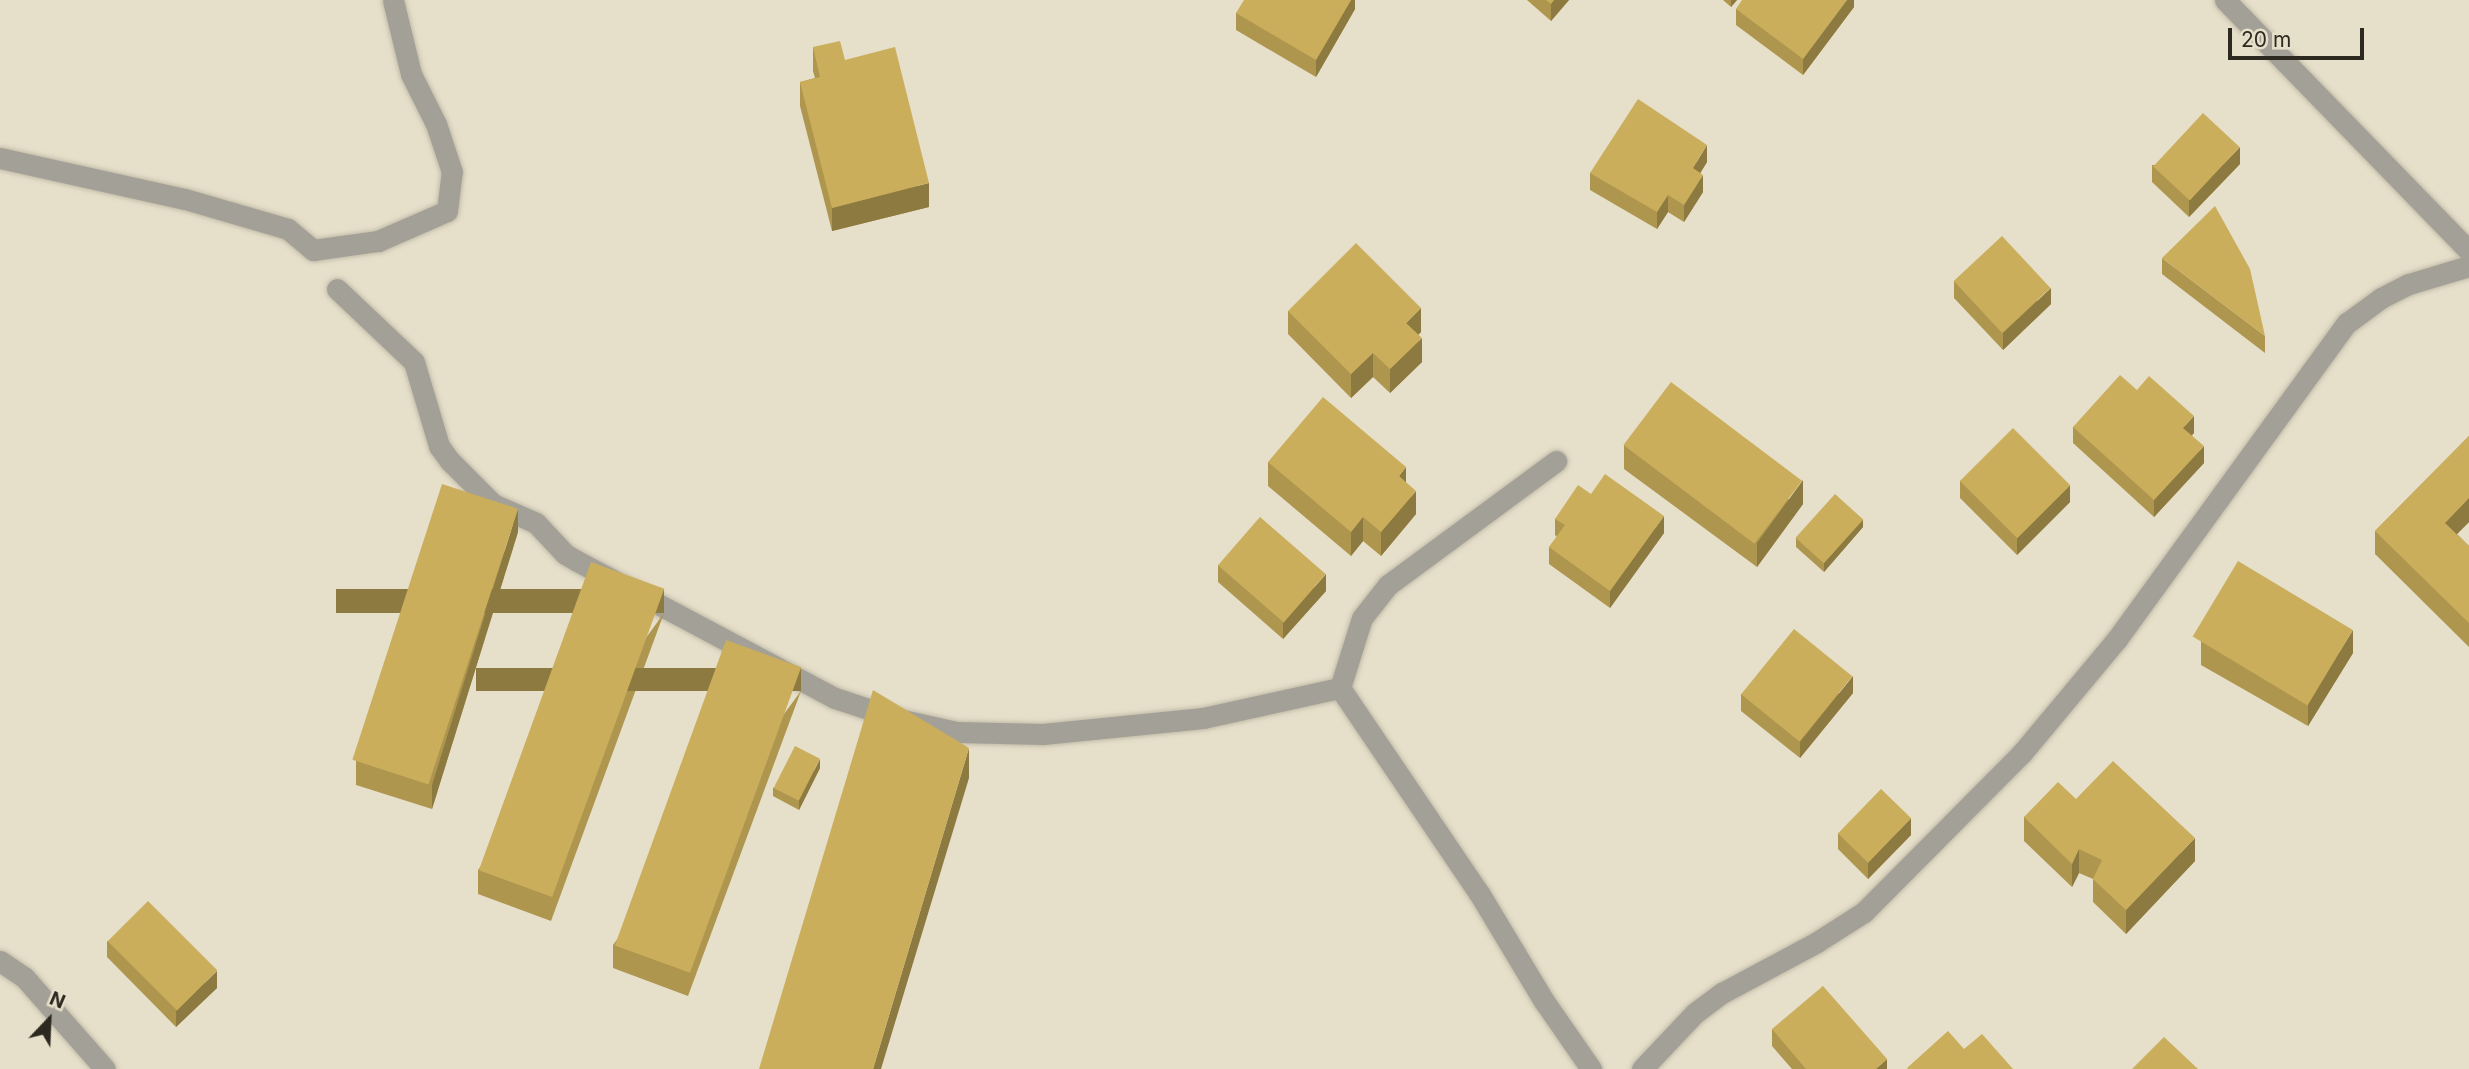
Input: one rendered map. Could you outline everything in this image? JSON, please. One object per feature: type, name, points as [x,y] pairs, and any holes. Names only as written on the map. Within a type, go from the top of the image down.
[{"type":"street","points":[[0,158],[185,200],[288,229],[313,250],[378,241],[447,211],[452,172],[436,124],[411,74],[393,0]]},
{"type":"street","points":[[2225,0],[2469,251]]},
{"type":"street","points":[[1642,1069],[1695,1013],[1722,993],[1817,942],[1864,912],[2022,753],[2117,639],[2347,323],[2381,298],[2409,284],[2469,266]]},
{"type":"street","points":[[337,289],[414,362],[439,446],[494,504],[546,530],[565,554],[835,698],[898,719],[957,732],[1043,734],[1203,718],[1340,688]]},
{"type":"street","points":[[1340,688],[1362,618],[1388,585],[1556,461]]},
{"type":"street","points":[[1340,688],[1479,893],[1544,1001],[1591,1069]]},
{"type":"street","points":[[0,961],[25,978],[105,1069]]},
{"type":"building","points":[[1244,0],[1351,0],[1316,60],[1236,13]]},
{"type":"building","points":[[1742,0],[1847,0],[1803,59],[1736,9]]},
{"type":"building","points":[[840,41],[845,60],[895,47],[929,183],[832,208],[800,82],[820,77],[813,47]]},
{"type":"building","points":[[1638,99],[1707,145],[1693,168],[1703,175],[1684,205],[1668,195],[1657,212],[1590,173]]},
{"type":"building","points":[[2203,113],[2240,147],[2190,200],[2153,166]]},
{"type":"building","points":[[2215,206],[2250,269],[2265,336],[2162,258]]},
{"type":"building","points":[[2002,236],[2050,288],[2002,333],[1954,281]]},
{"type":"building","points":[[1356,243],[1421,308],[1406,323],[1422,338],[1390,369],[1373,353],[1351,374],[1288,311]]},
{"type":"building","points":[[2120,375],[2137,390],[2149,376],[2194,416],[2183,428],[2204,446],[2154,500],[2073,427]]},
{"type":"building","points":[[1671,382],[1802,481],[1754,544],[1623,445]]},
{"type":"building","points":[[1323,397],[1406,467],[1399,476],[1416,491],[1381,532],[1363,517],[1351,532],[1268,462]]},
{"type":"building","points":[[2013,428],[2070,485],[2017,538],[1960,481]]},
{"type":"building","points":[[2469,436],[2469,498],[2445,523],[2469,546],[2469,623],[2375,531]]},
{"type":"building","points":[[1605,474],[1664,516],[1610,591],[1549,547],[1565,525],[1555,519],[1578,485],[1591,494]]},
{"type":"building","points":[[442,484],[518,509],[428,785],[352,760]]},
{"type":"building","points":[[1835,494],[1863,519],[1824,563],[1796,538]]},
{"type":"building","points":[[1260,517],[1326,574],[1284,622],[1218,565]]},
{"type":"building","points":[[2238,561],[2353,630],[2308,705],[2193,636]]},
{"type":"building","points":[[591,562],[664,589],[552,897],[479,870]]},
{"type":"building","points":[[1794,629],[1852,676],[1799,741],[1741,694]]},
{"type":"building","points":[[726,640],[801,667],[690,973],[615,945]]},
{"type":"building","points":[[873,690],[969,748],[873,1069],[759,1069]]},
{"type":"building","points":[[795,746],[820,759],[799,801],[774,788]]},
{"type":"building","points":[[2113,761],[2195,838],[2126,910],[2093,879],[2102,860],[2079,849],[2072,864],[2024,817],[2058,782],[2076,799]]},
{"type":"building","points":[[1881,789],[1911,818],[1868,863],[1838,834]]},
{"type":"building","points":[[148,901],[217,970],[177,1011],[108,941]]},
{"type":"building","points":[[1823,986],[1887,1059],[1876,1069],[1806,1069],[1772,1029]]},
{"type":"building","points":[[1948,1031],[1964,1049],[1982,1034],[2013,1069],[1907,1068]]},
{"type":"building","points":[[2164,1037],[2198,1069],[2132,1069]]}]
